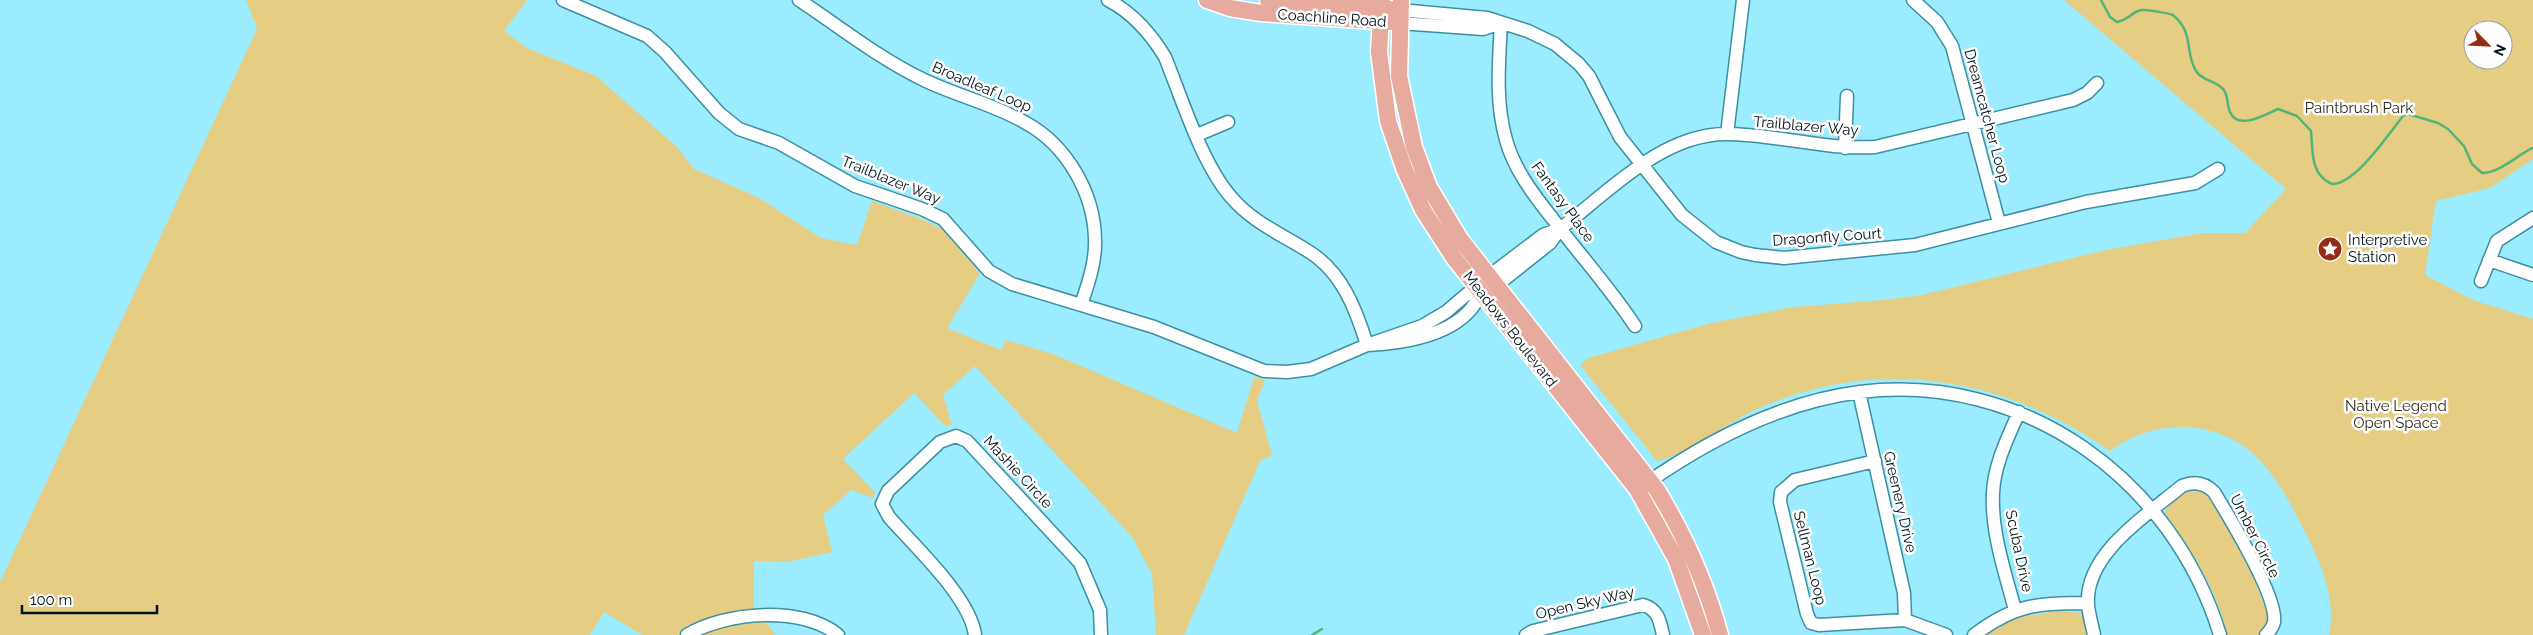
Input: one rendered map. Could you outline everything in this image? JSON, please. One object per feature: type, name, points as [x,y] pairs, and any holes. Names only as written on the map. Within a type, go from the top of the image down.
[{"type":"main road","name":"Coachline Road","points":[[1207,0],[1230,8],[1261,13],[1381,10]]},
{"type":"main road","name":"Coachline Road","points":[[1268,0],[1400,11]]},
{"type":"main road","name":"Meadows Boulevard","points":[[1381,10],[1379,52],[1388,121],[1404,168],[1422,210],[1437,235],[1481,292],[1644,485],[1671,513],[1694,559],[1720,635]]},
{"type":"main road","name":"Meadows Boulevard","points":[[1400,11],[1399,76],[1414,147],[1429,187],[1460,239],[1546,350],[1644,485],[1676,559],[1703,631]]},
{"type":"main road","points":[[1481,292],[1494,293],[1532,340],[1546,350]]},
{"type":"street","name":"Trailblazer Way","points":[[563,0],[647,36],[665,52],[719,113],[739,129],[779,143],[855,186],[934,214],[952,226],[990,271],[1000,278],[1026,289],[1174,334],[1264,371],[1287,372],[1311,369],[1367,345],[1422,326],[1446,312],[1467,294],[1481,292]]},
{"type":"street","name":"Broadleaf Loop","points":[[799,0],[910,73],[1026,122],[1050,140],[1062,152],[1082,186],[1093,218],[1094,256],[1081,305]]},
{"type":"street","points":[[1108,0],[1129,14],[1157,44],[1165,57],[1197,135],[1219,181],[1236,202],[1263,225],[1310,252],[1333,272],[1357,314],[1367,345]]},
{"type":"street","points":[[1727,134],[1743,0]]},
{"type":"street","name":"Dreamcatcher Loop","points":[[1913,0],[1925,9],[1946,34],[1956,58],[1998,224]]},
{"type":"street","name":"Dragonfly Court","points":[[1400,11],[1483,28],[1501,23],[1542,37],[1579,64],[1598,90],[1620,137],[1682,215],[1703,234],[1729,248],[1767,257],[1889,249],[2086,202],[2195,183],[2218,169]]},
{"type":"street","name":"Fantasy Place","points":[[1501,23],[1498,97],[1506,142],[1521,174],[1560,229],[1621,305],[1635,326]]},
{"type":"street","name":"Trailblazer Way","points":[[1493,281],[1550,243],[1560,229],[1657,154],[1686,141],[1727,134],[1844,148],[1893,144],[2073,100],[2088,93],[2096,83]]},
{"type":"street","points":[[1844,148],[1847,96]]},
{"type":"street","points":[[1197,135],[1228,122]]},
{"type":"street","points":[[2481,281],[2500,238],[2533,218]]},
{"type":"street","points":[[2489,260],[2533,276]]},
{"type":"street","points":[[1644,485],[1748,424],[1782,410],[1820,399],[1859,392],[1887,390],[1938,392],[1972,398],[2019,412],[2061,433],[2099,457],[2153,510],[2181,547],[2194,569],[2220,635]]},
{"type":"street","name":"Greenery Drive","points":[[1859,392],[1904,593],[1905,620]]},
{"type":"street","name":"Scuba Drive","points":[[2015,610],[1998,541],[1993,513],[1993,491],[1998,468],[2019,412]]},
{"type":"street","name":"Mashie Circle","points":[[975,635],[974,625],[963,602],[889,517],[882,504],[888,491],[940,442],[956,436],[967,441],[1080,563],[1100,610],[1101,635]]},
{"type":"street","name":"Sellman Loop","points":[[1875,460],[1795,480],[1781,492],[1780,502],[1807,614],[1811,623],[1819,625],[1905,620],[1946,635]]},
{"type":"street","name":"Umber Circle","points":[[2153,510],[2188,484],[2204,485],[2214,492],[2260,575],[2269,600],[2274,624],[2266,635]]},
{"type":"street","points":[[2094,635],[2088,603],[2092,580],[2105,554],[2153,510]]},
{"type":"street","points":[[1974,635],[1990,623],[2015,610],[2046,605],[2088,603]]},
{"type":"street","name":"Open Sky Way","points":[[1526,635],[1533,631],[1642,605],[1650,607],[1656,613],[1663,635]]},
{"type":"street","points":[[687,635],[726,619],[755,616],[799,618],[818,624],[838,635]]},
{"type":"green space","points":[[246,0],[527,0],[504,31],[527,48],[596,76],[676,146],[694,169],[759,198],[821,238],[857,245],[872,201],[924,220],[942,229],[980,273],[947,328],[1001,350],[1006,340],[1053,354],[1237,433],[1254,377],[1265,380],[1257,401],[1272,455],[1260,461],[1184,635],[1156,635],[1152,574],[1132,537],[975,366],[943,395],[952,425],[945,426],[914,393],[843,459],[875,492],[873,498],[851,490],[823,515],[832,552],[788,562],[754,561],[754,608],[776,635],[642,635],[604,612],[590,635],[0,635],[0,582],[257,29]]},
{"type":"green space","name":"Native Legend Open Space","points":[[2064,0],[2533,0],[2533,159],[2490,188],[2436,201],[2425,275],[2473,300],[2533,319],[2533,635],[2329,635],[2331,608],[2326,581],[2310,542],[2286,496],[2270,472],[2248,449],[2230,438],[2210,431],[2190,427],[2148,432],[2128,440],[2110,451],[2069,425],[2027,405],[1983,391],[1938,382],[1892,379],[1846,383],[1800,393],[1744,415],[1679,453],[1657,461],[1580,365],[1588,358],[1712,323],[1794,307],[1922,295],[2106,250],[2202,233],[2245,233],[2286,189]]},
{"type":"green space","points":[[2192,491],[2200,491],[2210,497],[2248,562],[2268,616],[2268,622],[2259,635],[2227,635],[2223,618],[2210,586],[2194,556],[2165,513],[2168,506],[2175,499]]},
{"type":"green space","points":[[2060,611],[2082,613],[2087,635],[1984,635],[2019,617]]},
{"type":"waterway","points":[[2101,0],[2110,17],[2117,22],[2140,10],[2173,15],[2180,22],[2187,36],[2192,64],[2196,71],[2199,75],[2217,84],[2224,90],[2230,112],[2234,118],[2246,121],[2252,120],[2278,109],[2297,116],[2311,131],[2316,169],[2325,180],[2332,184],[2341,182],[2361,167],[2403,116],[2408,114],[2438,123],[2448,129],[2464,146],[2472,164],[2482,173],[2502,167],[2533,148]]},
{"type":"waterway","points":[[1312,635],[1322,629]]},
{"type":"place","name":"Interpretive Station","points":[[2330,249]]},
{"type":"park label","name":"Paintbrush Park","points":[[2359,108]]}]
